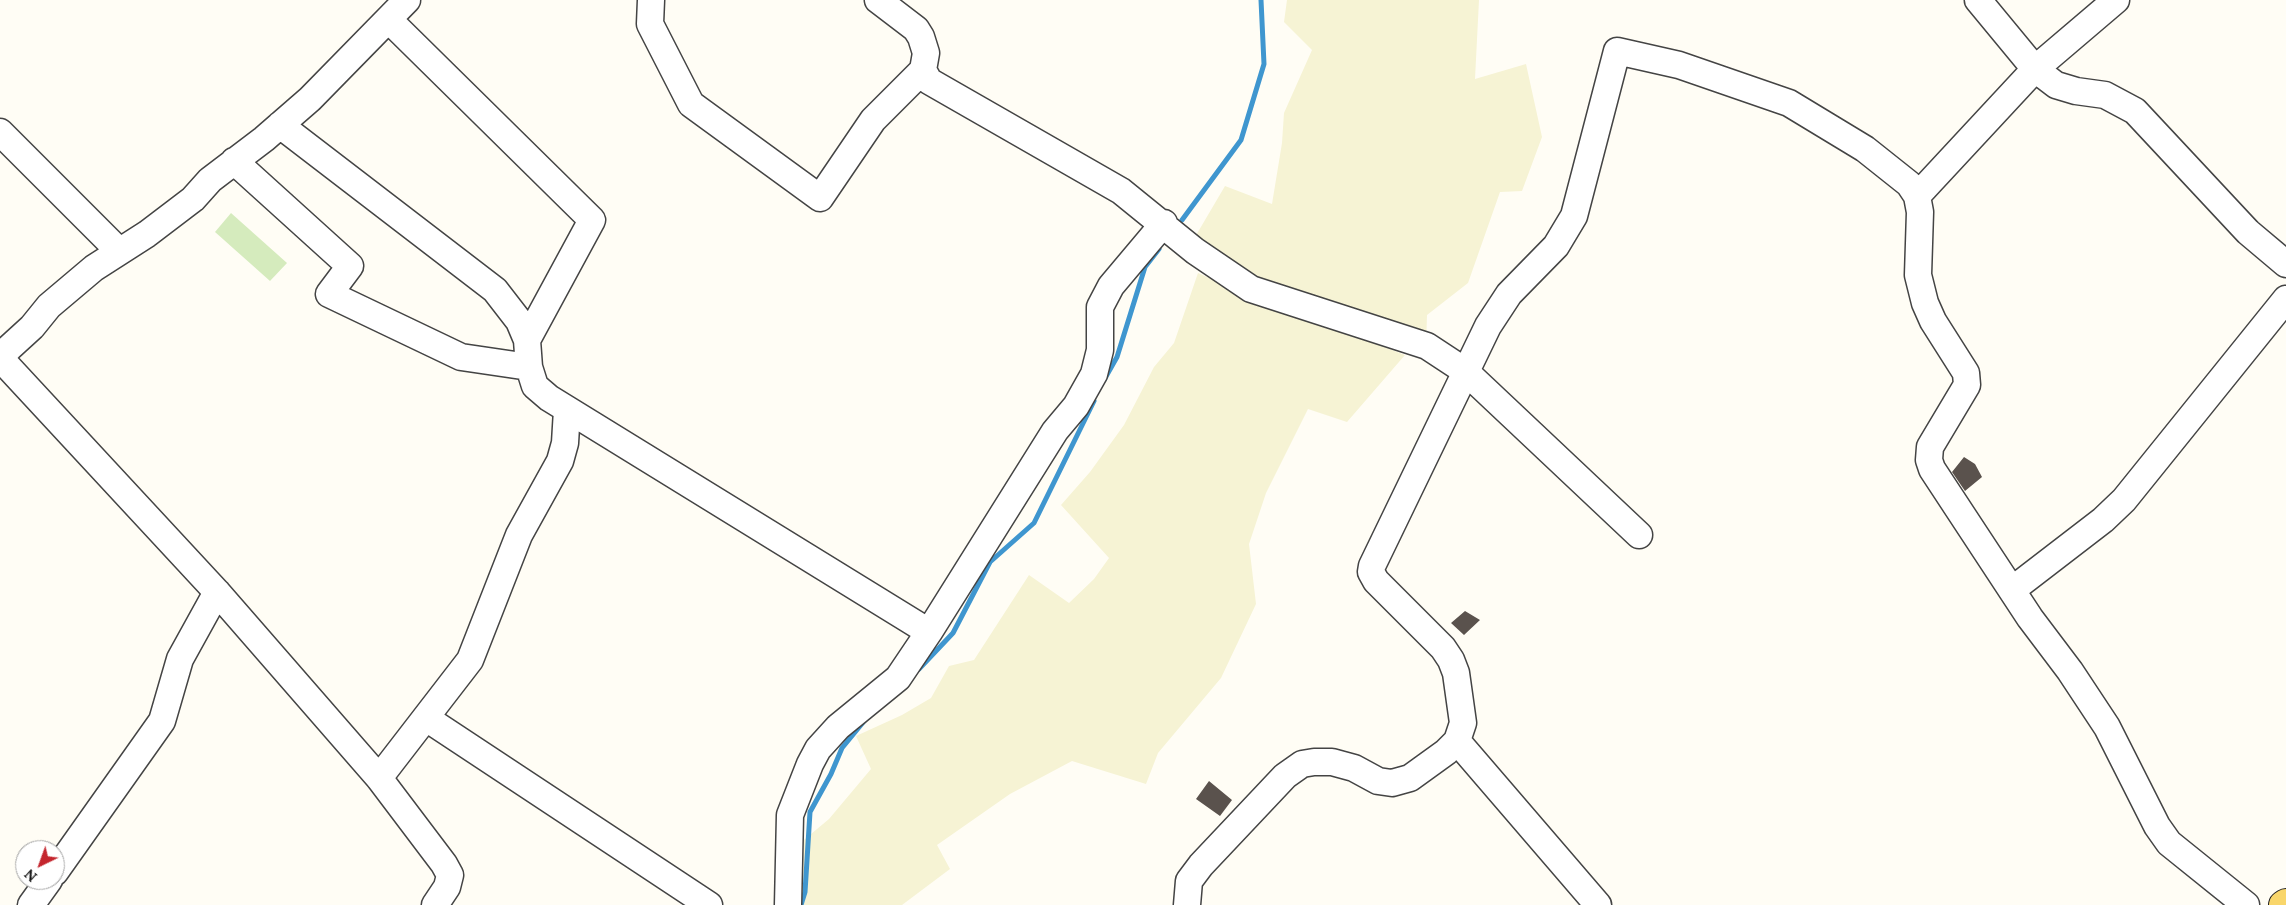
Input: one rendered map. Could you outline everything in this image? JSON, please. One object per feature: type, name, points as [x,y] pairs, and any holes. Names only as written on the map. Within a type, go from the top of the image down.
[{"type":"street","points":[[407,0],[310,99],[210,180],[193,199],[147,234],[94,268],[49,306],[32,327],[0,358],[216,592],[379,778],[444,864],[450,875],[447,887],[435,905]]},
{"type":"street","points":[[651,0],[650,24],[691,104],[820,198],[872,120],[923,70],[926,53],[921,37],[916,29],[878,0]]},
{"type":"street","points":[[1978,0],[2035,69],[2056,85],[2076,91],[2105,95],[2135,110],[2248,232],[2286,264]]},
{"type":"street","points":[[1917,196],[2035,69],[2116,0]]},
{"type":"street","points":[[389,20],[592,220],[526,340]]},
{"type":"street","points":[[1187,905],[1189,881],[1201,865],[1285,776],[1302,764],[1332,762],[1354,768],[1378,781],[1392,783],[1410,778],[1446,752],[1457,741],[1463,722],[1456,673],[1451,660],[1443,648],[1376,581],[1371,572],[1488,326],[1509,294],[1556,246],[1574,216],[1618,51],[1679,65],[1789,103],[1865,149],[1909,184],[1917,196],[1920,212],[1918,275],[1925,303],[1933,321],[1966,373],[1967,385],[1930,447],[1928,460],[2012,590],[2107,727],[2157,826],[2170,843],[2246,905]]},
{"type":"street","points":[[923,70],[929,81],[1121,191],[1164,223],[1195,251],[1252,289],[1427,346],[1465,371],[1639,535]]},
{"type":"street","points":[[280,125],[495,290],[519,321],[526,340],[529,367],[535,386],[549,398],[929,632]]},
{"type":"street","points":[[0,132],[119,251]]},
{"type":"street","points":[[234,160],[350,266],[329,294],[461,357],[529,367]]},
{"type":"street","points":[[788,905],[790,815],[810,764],[818,749],[838,727],[898,678],[929,632],[1055,431],[1076,406],[1094,374],[1100,350],[1100,307],[1111,286],[1164,223]]},
{"type":"street","points":[[2012,590],[2103,520],[2124,500],[2286,299]]},
{"type":"street","points":[[379,778],[470,660],[519,535],[560,461],[565,443],[567,410]]},
{"type":"street","points":[[65,858],[162,721],[180,659],[216,592]]},
{"type":"street","points":[[426,718],[709,905]]},
{"type":"street","points":[[1457,741],[1598,905]]},
{"type":"street","points":[[31,905],[42,890]]},
{"type":"shaded area","points":[[1287,0],[1479,0],[1475,79],[1526,64],[1542,137],[1522,191],[1500,192],[1468,283],[1427,315],[1426,349],[1251,284],[1195,237],[1225,186],[1272,204],[1282,143],[1284,113],[1312,50],[1284,22]]},
{"type":"shaded area","points":[[1198,273],[1261,301],[1405,355],[1347,422],[1308,409],[1266,493],[1249,544],[1256,604],[1221,678],[1158,753],[1146,784],[1072,761],[1010,794],[937,845],[950,869],[902,905],[788,905],[799,844],[829,819],[871,769],[856,736],[902,715],[931,698],[949,666],[974,660],[1029,575],[1069,603],[1094,579],[1109,558],[1061,505],[1090,472],[1124,425],[1154,367],[1174,343]]},
{"type":"green space","points":[[231,213],[287,263],[270,281],[215,232]]},
{"type":"building","points":[[1964,457],[1975,464],[1982,477],[1965,491],[1952,472]]},
{"type":"building","points":[[1465,611],[1480,620],[1464,635],[1451,623]]},
{"type":"building","points":[[1209,781],[1232,800],[1220,816],[1196,799]]},
{"type":"waterway","points":[[1182,220],[1241,140],[1264,64],[1261,0]]},
{"type":"waterway","points":[[1104,380],[1117,357],[1145,267],[1159,249]]},
{"type":"waterway","points":[[919,669],[953,633],[990,562],[1034,523],[1094,401]]},
{"type":"waterway","points":[[801,905],[805,892],[810,812],[831,774],[842,748],[865,720]]}]
